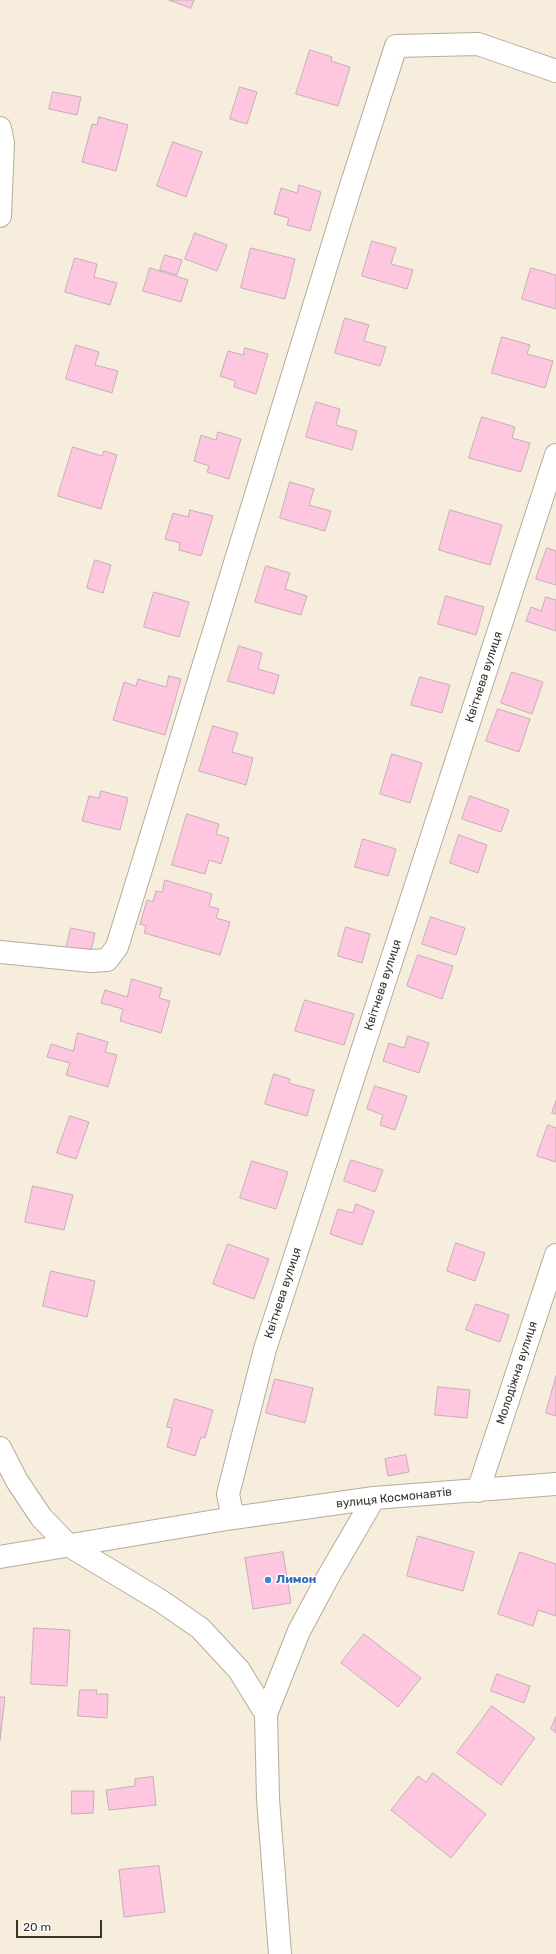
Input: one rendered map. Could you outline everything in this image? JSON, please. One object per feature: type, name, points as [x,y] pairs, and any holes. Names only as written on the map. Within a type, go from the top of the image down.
[{"type":"street","points":[[0,952],[91,961],[107,960],[117,947],[349,192],[396,46],[478,44],[556,71]]},
{"type":"street","points":[[0,216],[2,135]]},
{"type":"street","name":"Квітнева вулиця","points":[[233,1518],[228,1494],[265,1349],[556,455]]},
{"type":"street","name":"Молодіжна вулиця","points":[[478,1491],[556,1255]]},
{"type":"street","points":[[0,1448],[17,1481],[41,1517],[68,1545],[161,1601],[200,1628],[239,1670],[266,1714]]},
{"type":"street","name":"вулиця Космонавтів","points":[[0,1557],[233,1518],[374,1498],[556,1484]]},
{"type":"street","points":[[280,1954],[268,1799],[266,1714],[299,1631],[328,1577],[374,1498]]},
{"type":"building","points":[[169,0],[194,0],[191,8]]},
{"type":"building","points":[[310,50],[332,57],[331,61],[350,67],[338,106],[296,94]]},
{"type":"building","points":[[240,87],[257,92],[247,124],[230,119]]},
{"type":"building","points":[[53,92],[81,97],[77,115],[49,109]]},
{"type":"building","points":[[99,117],[128,125],[116,171],[82,162],[92,124],[97,125]]},
{"type":"building","points":[[173,142],[202,152],[186,197],[157,186]]},
{"type":"building","points":[[299,185],[321,192],[310,231],[287,225],[289,218],[274,214],[281,188],[297,193]]},
{"type":"building","points":[[195,233],[227,245],[217,271],[185,259]]},
{"type":"building","points":[[372,241],[396,248],[391,264],[413,270],[407,289],[362,276]]},
{"type":"building","points":[[251,248],[295,259],[285,299],[241,288]]},
{"type":"building","points":[[165,255],[182,260],[177,275],[160,270]]},
{"type":"building","points":[[75,258],[97,264],[94,277],[117,283],[110,305],[65,292]]},
{"type":"building","points":[[150,268],[188,280],[181,302],[143,291]]},
{"type":"building","points":[[531,268],[556,275],[556,309],[522,299]]},
{"type":"building","points":[[345,318],[369,325],[364,341],[386,347],[380,366],[335,353]]},
{"type":"building","points":[[502,337],[530,345],[527,354],[553,361],[545,388],[492,373]]},
{"type":"building","points":[[76,345],[99,352],[95,365],[118,371],[112,393],[66,379]]},
{"type":"building","points":[[245,348],[268,354],[256,394],[234,387],[235,381],[220,376],[228,351],[243,355]]},
{"type":"building","points":[[316,402],[340,409],[336,425],[357,431],[352,450],[306,437]]},
{"type":"building","points":[[482,417],[515,427],[512,438],[530,443],[521,472],[469,458]]},
{"type":"building","points":[[218,432],[241,439],[229,479],[207,472],[209,466],[194,461],[201,435],[216,440]]},
{"type":"building","points":[[73,447],[102,456],[104,451],[117,455],[101,509],[58,496]]},
{"type":"building","points":[[290,482],[314,489],[309,505],[331,511],[325,531],[280,518]]},
{"type":"building","points":[[190,510],[213,516],[201,556],[179,550],[180,543],[165,539],[173,513],[188,517]]},
{"type":"building","points":[[450,510],[502,525],[490,565],[439,550]]},
{"type":"building","points":[[547,548],[556,551],[556,585],[536,579]]},
{"type":"building","points":[[95,560],[111,565],[103,593],[87,588]]},
{"type":"building","points":[[266,566],[290,573],[285,589],[307,596],[301,615],[255,602]]},
{"type":"building","points":[[154,592],[189,602],[179,637],[144,627]]},
{"type":"building","points":[[446,596],[484,607],[476,635],[438,624]]},
{"type":"building","points":[[546,597],[556,600],[556,631],[526,621],[531,607],[541,611]]},
{"type":"building","points":[[239,646],[262,653],[258,669],[279,675],[274,694],[228,681]]},
{"type":"building","points":[[512,672],[543,682],[532,714],[501,703]]},
{"type":"building","points":[[169,676],[181,679],[165,735],[113,720],[124,682],[136,686],[138,679],[166,687]]},
{"type":"building","points":[[420,677],[450,685],[442,713],[411,705]]},
{"type":"building","points":[[498,709],[530,719],[519,752],[486,741]]},
{"type":"building","points":[[213,726],[238,733],[232,752],[253,758],[246,785],[199,771]]},
{"type":"building","points":[[392,754],[422,763],[410,803],[380,794]]},
{"type":"building","points":[[101,791],[128,798],[120,830],[82,821],[89,796],[99,798]]},
{"type":"building","points":[[470,796],[509,810],[501,832],[462,819]]},
{"type":"building","points":[[187,814],[219,824],[216,834],[229,838],[221,864],[209,860],[205,874],[172,865]]},
{"type":"building","points":[[459,835],[487,845],[478,873],[450,863]]},
{"type":"building","points":[[363,839],[396,849],[388,876],[355,867]]},
{"type":"building","points":[[165,880],[212,894],[209,906],[219,909],[216,918],[230,922],[220,955],[144,933],[146,926],[140,924],[147,900],[153,902],[156,891],[162,892]]},
{"type":"building","points":[[431,917],[465,928],[456,955],[422,944]]},
{"type":"building","points":[[346,927],[370,934],[362,963],[338,956]]},
{"type":"building","points":[[71,928],[95,933],[90,955],[66,949]]},
{"type":"building","points":[[418,955],[453,966],[442,999],[407,986]]},
{"type":"building","points":[[132,979],[162,988],[159,998],[170,1001],[161,1033],[120,1021],[123,1009],[101,1003],[105,990],[127,997]]},
{"type":"building","points":[[305,1000],[354,1014],[344,1045],[295,1031]]},
{"type":"building","points":[[78,1033],[108,1042],[105,1052],[117,1055],[108,1087],[66,1075],[70,1063],[47,1057],[51,1044],[73,1051]]},
{"type":"building","points":[[408,1036],[429,1043],[419,1073],[383,1061],[389,1043],[404,1048]]},
{"type":"building","points":[[274,1074],[290,1079],[289,1083],[314,1090],[307,1116],[265,1104]]},
{"type":"building","points":[[375,1086],[407,1096],[395,1130],[380,1125],[383,1115],[367,1109]]},
{"type":"building","points":[[556,1101],[556,1114],[552,1113]]},
{"type":"building","points":[[70,1116],[89,1122],[76,1159],[57,1153]]},
{"type":"building","points":[[548,1125],[556,1128],[556,1162],[537,1156]]},
{"type":"building","points":[[351,1160],[383,1170],[375,1192],[344,1181]]},
{"type":"building","points":[[252,1161],[288,1172],[276,1209],[240,1198]]},
{"type":"building","points":[[33,1186],[73,1195],[64,1230],[25,1222]]},
{"type":"building","points":[[356,1204],[374,1211],[362,1245],[330,1234],[338,1209],[353,1213]]},
{"type":"building","points":[[456,1243],[485,1253],[475,1281],[447,1271]]},
{"type":"building","points":[[228,1244],[269,1259],[254,1299],[213,1284]]},
{"type":"building","points":[[51,1271],[95,1281],[87,1317],[43,1306]]},
{"type":"building","points":[[476,1304],[509,1315],[500,1342],[466,1330]]},
{"type":"building","points":[[556,1376],[556,1416],[546,1413]]},
{"type":"building","points":[[275,1379],[313,1388],[305,1423],[266,1413]]},
{"type":"building","points":[[438,1387],[470,1390],[467,1418],[435,1415]]},
{"type":"building","points":[[175,1399],[213,1410],[205,1438],[201,1437],[195,1456],[167,1447],[172,1428],[167,1427]]},
{"type":"building","points":[[406,1455],[409,1472],[388,1476],[385,1459]]},
{"type":"building","points":[[418,1536],[474,1552],[463,1591],[407,1576]]},
{"type":"building","name":"Лимон","points":[[283,1552],[291,1603],[253,1609],[245,1558]]},
{"type":"building","points":[[520,1552],[556,1564],[556,1616],[538,1610],[533,1626],[498,1614]]},
{"type":"building","points":[[34,1628],[70,1630],[67,1686],[31,1684]]},
{"type":"building","points":[[364,1634],[421,1678],[398,1707],[341,1663]]},
{"type":"building","points":[[497,1674],[530,1686],[524,1703],[491,1691]]},
{"type":"building","points":[[80,1690],[97,1690],[96,1694],[108,1694],[107,1718],[78,1716]]},
{"type":"building","points":[[0,1697],[5,1697],[0,1740]]},
{"type":"building","points":[[492,1706],[535,1738],[501,1785],[457,1753]]},
{"type":"building","points":[[556,1717],[556,1733],[551,1729]]},
{"type":"building","points":[[433,1773],[486,1814],[451,1858],[391,1810],[418,1776],[426,1782]]},
{"type":"building","points":[[153,1777],[156,1805],[109,1810],[106,1790],[135,1786],[135,1779]]},
{"type":"building","points":[[72,1791],[94,1791],[93,1813],[72,1814]]},
{"type":"building","points":[[159,1866],[165,1912],[124,1917],[119,1870]]},
{"type":"place","name":"Лимон","points":[[268,1580]]}]
